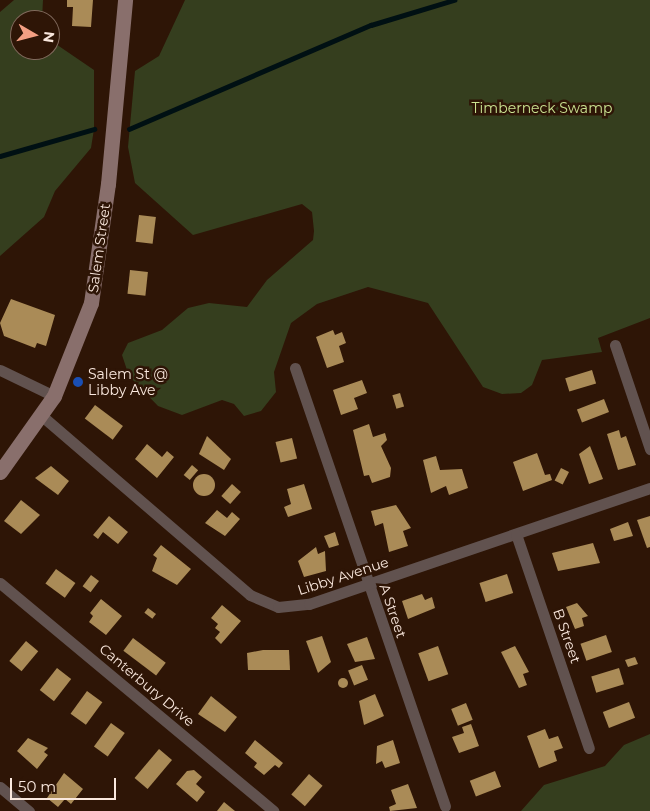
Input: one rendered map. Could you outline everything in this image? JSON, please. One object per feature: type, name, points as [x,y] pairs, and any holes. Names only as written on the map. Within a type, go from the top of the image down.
[{"type":"main road","name":"Salem Street","points":[[0,472],[42,416],[54,396],[84,325],[95,285],[125,0]]},
{"type":"street","points":[[615,345],[650,449]]},
{"type":"street","name":"A Street","points":[[294,368],[444,806]]},
{"type":"street","points":[[0,370],[54,396]]},
{"type":"street","name":"Libby Avenue","points":[[42,416],[260,602],[297,607],[650,488]]},
{"type":"street","name":"B Street","points":[[516,534],[589,748]]},
{"type":"street","name":"Canterbury Drive","points":[[0,583],[274,811]]},
{"type":"street","points":[[0,787],[29,811]]},
{"type":"green space","points":[[14,0],[43,0],[42,10],[10,10],[10,60],[60,60],[60,47],[94,70],[94,129],[91,148],[55,191],[44,217],[0,256],[0,12]]},
{"type":"green space","name":"Timberneck Swamp","points":[[185,0],[650,0],[650,318],[598,338],[602,352],[542,360],[532,385],[521,393],[502,394],[483,387],[428,303],[368,287],[317,304],[291,323],[274,372],[276,392],[261,411],[244,416],[234,404],[222,400],[182,415],[158,406],[129,376],[122,355],[128,343],[162,330],[188,308],[209,303],[247,307],[267,280],[313,240],[314,231],[312,212],[302,204],[193,235],[135,183],[128,147],[135,71],[159,56]]},
{"type":"green space","points":[[650,734],[650,811],[521,811],[544,785],[605,766],[624,745]]},
{"type":"building","points":[[67,0],[93,0],[91,27],[72,26],[73,7],[67,7]]},
{"type":"building","points":[[139,215],[156,217],[153,244],[136,242]]},
{"type":"building","points":[[130,270],[148,272],[145,296],[127,294]]},
{"type":"building","points":[[11,299],[55,315],[46,346],[37,343],[35,348],[4,336],[0,323]]},
{"type":"building","points":[[333,330],[335,335],[342,332],[346,343],[339,346],[344,362],[327,368],[316,337]]},
{"type":"building","points":[[592,370],[596,383],[569,392],[565,378]]},
{"type":"building","points":[[362,380],[367,393],[354,398],[358,409],[341,415],[333,390]]},
{"type":"building","points":[[400,393],[404,406],[396,409],[392,395]]},
{"type":"building","points":[[604,399],[609,412],[582,422],[577,409]]},
{"type":"building","points":[[95,405],[123,426],[113,440],[85,419]]},
{"type":"building","points":[[369,424],[373,437],[385,433],[387,440],[381,446],[391,468],[390,477],[372,483],[369,475],[364,476],[353,430]]},
{"type":"building","points":[[619,430],[621,438],[626,436],[636,465],[618,470],[607,434]]},
{"type":"building","points":[[207,436],[231,459],[224,470],[199,454]]},
{"type":"building","points":[[292,438],[297,458],[281,462],[276,442]]},
{"type":"building","points":[[147,444],[162,457],[167,451],[174,457],[157,478],[135,459]]},
{"type":"building","points":[[590,446],[603,479],[589,484],[579,454]]},
{"type":"building","points":[[537,453],[545,475],[550,474],[552,480],[523,491],[513,462]]},
{"type":"building","points":[[436,456],[440,470],[462,469],[468,488],[449,495],[446,486],[431,493],[423,460]]},
{"type":"building","points":[[192,465],[198,470],[190,480],[184,475]]},
{"type":"building","points":[[51,466],[69,481],[58,495],[35,478]]},
{"type":"building","points":[[561,468],[569,472],[563,485],[555,480]]},
{"type":"building","points":[[204,474],[212,477],[215,485],[212,493],[204,496],[196,493],[193,485],[196,477]]},
{"type":"building","points":[[232,484],[241,492],[230,504],[221,496]]},
{"type":"building","points":[[304,484],[312,509],[288,517],[284,507],[291,504],[287,489]]},
{"type":"building","points":[[21,500],[40,515],[21,534],[4,521]]},
{"type":"building","points":[[396,505],[411,528],[403,531],[408,546],[389,552],[383,523],[375,526],[371,511]]},
{"type":"building","points":[[217,510],[227,518],[232,512],[240,519],[225,536],[205,523]]},
{"type":"building","points":[[109,516],[128,532],[118,544],[103,532],[98,539],[93,535]]},
{"type":"building","points":[[650,516],[650,547],[647,548],[637,520]]},
{"type":"building","points":[[628,522],[633,536],[614,541],[610,529]]},
{"type":"building","points":[[335,532],[339,545],[329,548],[324,536]]},
{"type":"building","points":[[593,543],[600,563],[558,571],[552,553]]},
{"type":"building","points":[[161,545],[191,569],[177,585],[152,571],[157,558],[153,555]]},
{"type":"building","points":[[316,547],[318,554],[325,551],[326,571],[304,577],[298,561]]},
{"type":"building","points":[[56,569],[75,583],[65,598],[45,584]]},
{"type":"building","points":[[507,574],[513,593],[486,602],[479,583]]},
{"type":"building","points":[[91,575],[99,581],[91,592],[83,586]]},
{"type":"building","points":[[422,594],[425,600],[432,597],[435,608],[408,619],[402,601]]},
{"type":"building","points":[[101,599],[122,616],[106,635],[89,622],[93,616],[90,613]]},
{"type":"building","points":[[577,603],[588,616],[582,618],[584,626],[575,629],[566,607]]},
{"type":"building","points":[[222,605],[241,621],[221,644],[215,638],[220,632],[215,628],[218,624],[211,618]]},
{"type":"building","points":[[148,608],[156,614],[152,619],[144,613]]},
{"type":"building","points":[[606,635],[612,652],[586,661],[580,644]]},
{"type":"building","points":[[322,636],[331,662],[318,673],[306,641]]},
{"type":"building","points":[[367,637],[375,659],[355,662],[347,644]]},
{"type":"building","points":[[133,638],[166,663],[156,675],[123,651]]},
{"type":"building","points":[[26,641],[38,651],[22,671],[9,661]]},
{"type":"building","points":[[438,646],[448,674],[429,681],[418,653]]},
{"type":"building","points":[[515,646],[529,672],[523,674],[527,685],[519,688],[501,652]]},
{"type":"building","points":[[263,650],[289,650],[290,670],[248,670],[247,653]]},
{"type":"building","points":[[635,657],[638,664],[628,667],[625,660]]},
{"type":"building","points":[[362,665],[368,680],[354,685],[348,671]]},
{"type":"building","points":[[57,668],[71,679],[54,701],[40,690]]},
{"type":"building","points":[[619,668],[624,684],[596,693],[591,676]]},
{"type":"building","points":[[343,678],[348,683],[343,688],[338,683]]},
{"type":"building","points":[[87,691],[102,702],[86,725],[71,714]]},
{"type":"building","points":[[375,694],[384,716],[364,725],[359,701]]},
{"type":"building","points":[[211,696],[237,717],[225,732],[198,714]]},
{"type":"building","points":[[629,702],[635,718],[609,728],[603,712]]},
{"type":"building","points":[[466,703],[473,720],[458,726],[451,709]]},
{"type":"building","points":[[111,723],[125,733],[108,756],[94,746]]},
{"type":"building","points":[[471,724],[479,746],[459,753],[452,737],[464,733],[462,727]]},
{"type":"building","points":[[545,729],[549,739],[558,736],[563,748],[554,751],[557,761],[539,768],[527,736]]},
{"type":"building","points":[[28,738],[48,748],[44,752],[48,755],[37,769],[17,751]]},
{"type":"building","points":[[255,740],[283,763],[279,768],[275,765],[264,775],[254,767],[257,763],[245,753]]},
{"type":"building","points":[[393,740],[400,763],[385,768],[382,761],[376,764],[377,746]]},
{"type":"building","points":[[159,749],[172,760],[148,789],[135,778]]},
{"type":"building","points":[[194,770],[202,777],[196,784],[205,792],[197,802],[176,784],[187,771]]},
{"type":"building","points":[[495,771],[501,787],[476,797],[470,781]]},
{"type":"building","points":[[64,773],[83,789],[71,804],[65,799],[58,807],[47,798]]},
{"type":"building","points":[[309,774],[323,786],[305,806],[291,794]]},
{"type":"building","points":[[408,784],[417,808],[390,811],[389,807],[396,804],[391,790]]},
{"type":"building","points":[[224,802],[235,811],[217,811]]},
{"type":"waterway","points":[[129,129],[371,25],[454,0]]},
{"type":"waterway","points":[[0,156],[94,129]]},
{"type":"place","name":"Salem St @ Libby Ave","points":[[78,382]]}]
